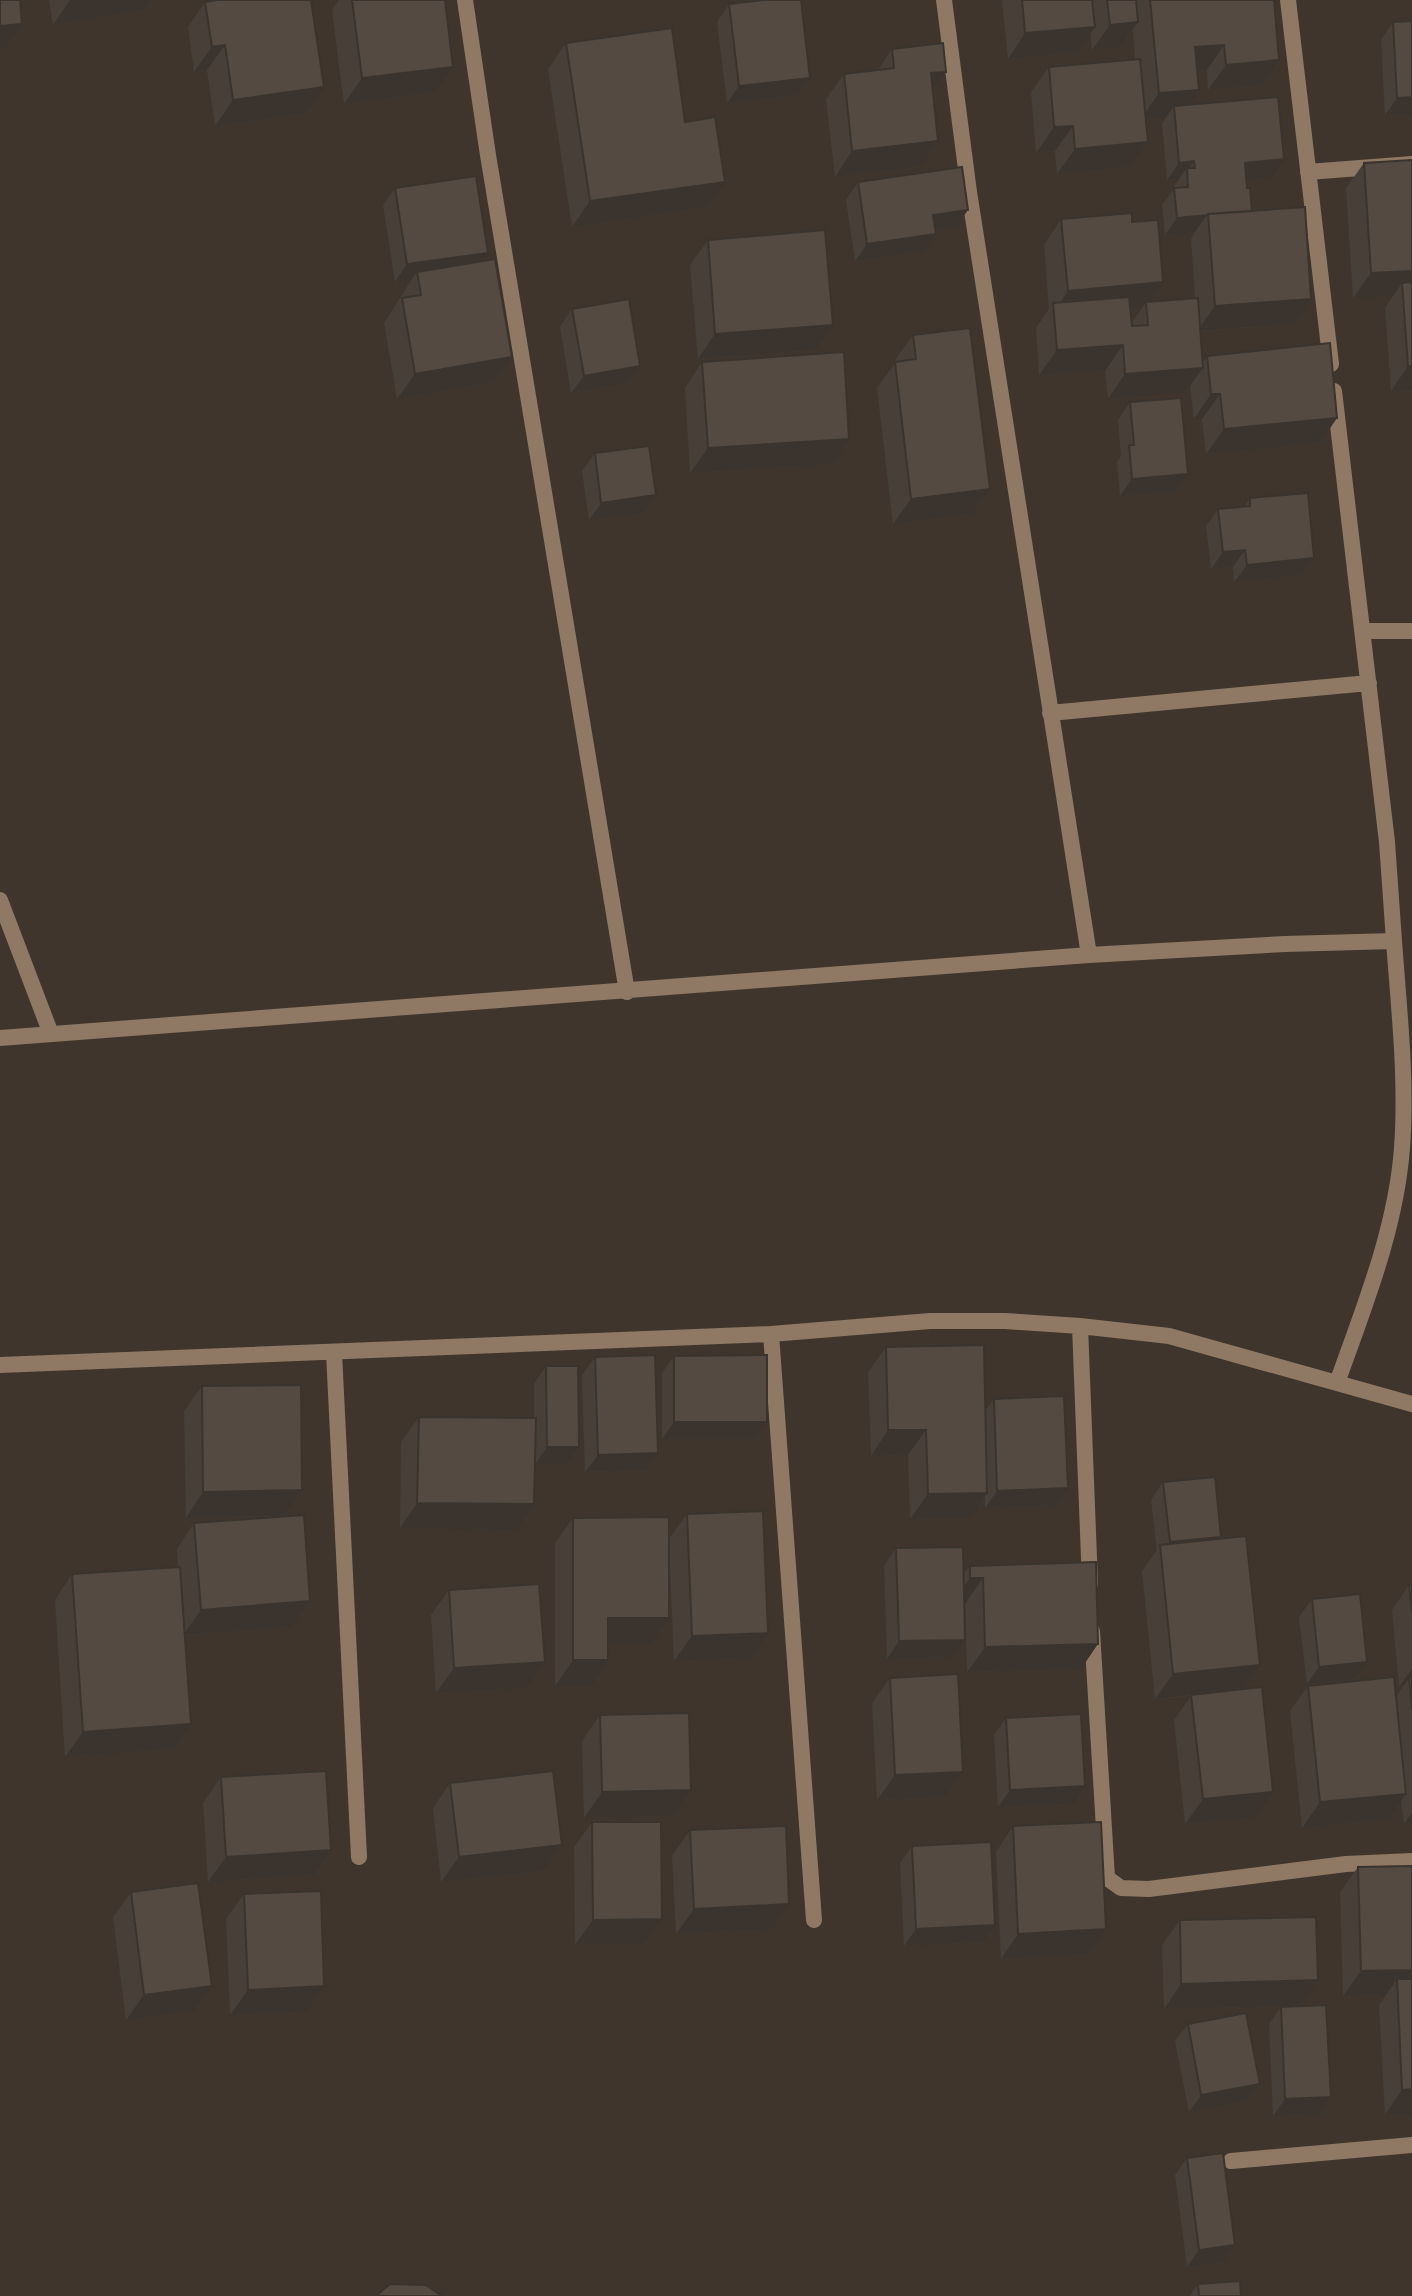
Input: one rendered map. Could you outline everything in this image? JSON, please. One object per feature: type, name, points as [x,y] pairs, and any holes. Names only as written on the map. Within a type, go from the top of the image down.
[{"type":"street","points":[[465,0],[627,992]]},
{"type":"street","points":[[944,0],[969,192],[1089,955]]},
{"type":"street","points":[[1288,0],[1387,842],[1403,1070],[1402,1149],[1392,1214],[1369,1295],[1337,1383]]},
{"type":"street","points":[[1308,172],[1412,164]]},
{"type":"street","points":[[1363,631],[1412,631]]},
{"type":"street","points":[[1050,713],[1369,683]]},
{"type":"street","points":[[0,900],[51,1034]]},
{"type":"street","points":[[0,1038],[1089,955],[1394,941]]},
{"type":"street","points":[[0,1365],[771,1334],[930,1321],[1005,1321],[1169,1336],[1412,1404]]},
{"type":"street","points":[[1080,1326],[1091,1608],[1107,1878],[1121,1888],[1149,1889],[1346,1864],[1412,1861]]},
{"type":"street","points":[[771,1334],[814,1920]]},
{"type":"street","points":[[334,1353],[359,1857]]},
{"type":"street","points":[[1231,2161],[1412,2145]]},
{"type":"building","points":[[0,0],[20,0],[22,24],[0,26]]},
{"type":"building","points":[[311,0],[324,87],[233,100],[225,45],[212,47],[205,2]]},
{"type":"building","points":[[352,0],[445,0],[453,67],[362,78]]},
{"type":"building","points":[[801,0],[810,78],[739,86],[729,4]]},
{"type":"building","points":[[1022,0],[1092,0],[1095,27],[1025,33]]},
{"type":"building","points":[[1107,0],[1136,0],[1138,22],[1110,25]]},
{"type":"building","points":[[1150,0],[1274,0],[1279,60],[1226,65],[1224,45],[1195,47],[1199,90],[1159,93]]},
{"type":"building","points":[[1412,21],[1412,97],[1397,98],[1393,22]]},
{"type":"building","points":[[672,28],[685,122],[715,117],[725,182],[590,201],[566,43]]},
{"type":"building","points":[[943,43],[946,72],[931,73],[938,141],[852,151],[844,74],[894,68],[892,49]]},
{"type":"building","points":[[1140,59],[1148,142],[1075,149],[1073,126],[1054,127],[1049,67]]},
{"type":"building","points":[[1278,97],[1284,159],[1245,163],[1252,211],[1177,218],[1174,188],[1188,187],[1187,168],[1195,168],[1194,161],[1179,163],[1174,106]]},
{"type":"building","points":[[1412,160],[1412,271],[1371,273],[1364,163]]},
{"type":"building","points":[[962,167],[968,210],[933,215],[936,234],[867,244],[858,182]]},
{"type":"building","points":[[476,176],[488,253],[407,264],[395,188]]},
{"type":"building","points":[[1305,207],[1311,299],[1215,306],[1208,214]]},
{"type":"building","points":[[1132,213],[1132,222],[1158,220],[1163,282],[1068,291],[1061,219]]},
{"type":"building","points":[[825,230],[833,325],[715,334],[708,240]]},
{"type":"building","points":[[495,259],[512,357],[415,374],[402,298],[421,295],[417,272]]},
{"type":"building","points":[[1412,282],[1412,366],[1408,366],[1402,283]]},
{"type":"building","points":[[1129,297],[1132,326],[1148,325],[1146,302],[1198,298],[1203,368],[1125,374],[1123,345],[1057,350],[1053,303]]},
{"type":"building","points":[[629,299],[640,366],[584,376],[572,309]]},
{"type":"building","points":[[970,328],[990,489],[911,499],[895,362],[916,359],[913,335]]},
{"type":"building","points":[[1330,343],[1337,418],[1224,429],[1220,394],[1211,394],[1207,356]]},
{"type":"building","points":[[844,352],[849,439],[708,448],[702,362]]},
{"type":"building","points":[[1181,398],[1188,474],[1132,479],[1129,445],[1134,445],[1130,402]]},
{"type":"building","points":[[649,446],[656,495],[601,503],[595,453]]},
{"type":"building","points":[[1308,493],[1314,558],[1247,565],[1245,550],[1223,552],[1218,509],[1250,506],[1250,498]]},
{"type":"building","points":[[984,1345],[987,1493],[928,1494],[926,1430],[888,1430],[886,1347]]},
{"type":"building","points":[[655,1355],[658,1453],[598,1455],[595,1357]]},
{"type":"building","points":[[767,1355],[767,1422],[674,1422],[674,1356]]},
{"type":"building","points":[[546,1366],[578,1366],[579,1447],[547,1447]]},
{"type":"building","points":[[301,1385],[302,1490],[203,1492],[202,1386]]},
{"type":"building","points":[[1064,1396],[1068,1488],[997,1491],[994,1399]]},
{"type":"building","points":[[419,1417],[536,1418],[534,1504],[417,1503]]},
{"type":"building","points":[[1215,1477],[1221,1537],[1170,1542],[1163,1482]]},
{"type":"building","points":[[763,1511],[768,1633],[692,1636],[687,1514]]},
{"type":"building","points":[[304,1515],[310,1601],[201,1610],[194,1523]]},
{"type":"building","points":[[669,1517],[669,1618],[608,1618],[608,1660],[573,1660],[573,1518]]},
{"type":"building","points":[[1246,1536],[1260,1665],[1173,1674],[1160,1545]]},
{"type":"building","points":[[963,1547],[965,1640],[899,1641],[896,1548]]},
{"type":"building","points":[[1096,1562],[1098,1644],[985,1647],[983,1578],[970,1578],[970,1566]]},
{"type":"building","points":[[180,1567],[191,1724],[83,1732],[72,1574]]},
{"type":"building","points":[[539,1584],[545,1662],[454,1668],[449,1590]]},
{"type":"building","points":[[1412,1584],[1412,1612],[1409,1585]]},
{"type":"building","points":[[1360,1594],[1367,1662],[1319,1667],[1312,1599]]},
{"type":"building","points":[[958,1674],[963,1772],[895,1775],[890,1678]]},
{"type":"building","points":[[1394,1677],[1406,1794],[1320,1802],[1308,1686]]},
{"type":"building","points":[[1409,1678],[1412,1678],[1412,1709]]},
{"type":"building","points":[[1262,1687],[1273,1792],[1203,1799],[1191,1695]]},
{"type":"building","points":[[689,1713],[691,1790],[602,1792],[600,1715]]},
{"type":"building","points":[[1081,1714],[1085,1786],[1010,1790],[1006,1718]]},
{"type":"building","points":[[326,1771],[331,1850],[226,1857],[221,1777]]},
{"type":"building","points":[[553,1771],[562,1845],[459,1857],[450,1783]]},
{"type":"building","points":[[592,1822],[661,1822],[662,1919],[593,1920]]},
{"type":"building","points":[[1101,1822],[1106,1929],[1018,1934],[1013,1826]]},
{"type":"building","points":[[786,1826],[789,1904],[694,1909],[690,1830]]},
{"type":"building","points":[[991,1842],[995,1925],[916,1929],[912,1846]]},
{"type":"building","points":[[1412,1866],[1412,1970],[1361,1971],[1358,1867]]},
{"type":"building","points":[[198,1883],[212,1986],[144,1995],[131,1892]]},
{"type":"building","points":[[321,1891],[324,1986],[248,1990],[244,1894]]},
{"type":"building","points":[[1316,1917],[1318,1980],[1181,1984],[1180,1920]]},
{"type":"building","points":[[1397,1979],[1412,1979],[1412,2089],[1402,2090]]},
{"type":"building","points":[[1326,2005],[1331,2097],[1285,2099],[1281,2007]]},
{"type":"building","points":[[1246,2013],[1260,2084],[1201,2095],[1188,2024]]},
{"type":"building","points":[[1223,2153],[1235,2245],[1199,2250],[1187,2158]]},
{"type":"building","points":[[1240,2281],[1241,2296],[1199,2296],[1198,2284]]},
{"type":"building","points":[[390,2284],[426,2285],[442,2296],[376,2296]]}]
